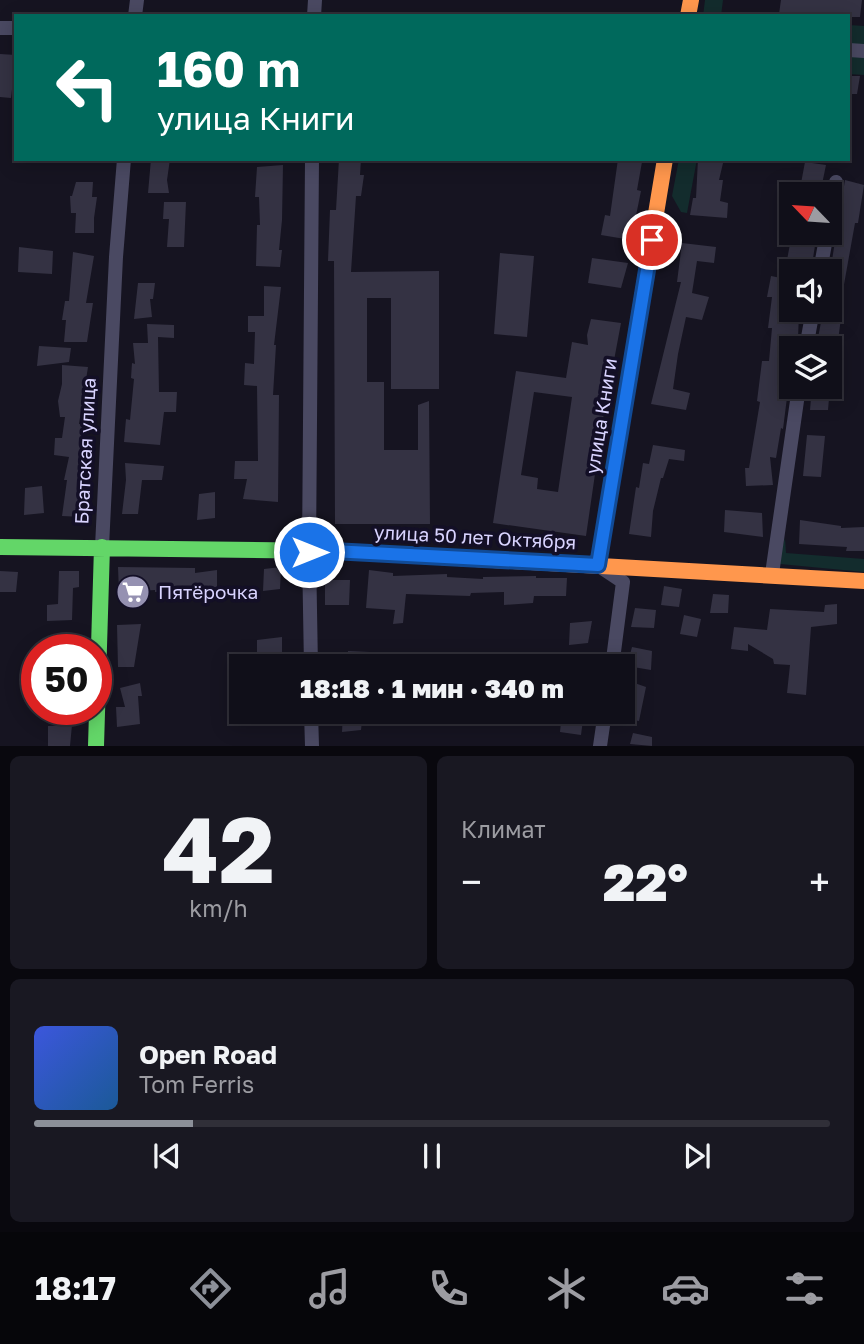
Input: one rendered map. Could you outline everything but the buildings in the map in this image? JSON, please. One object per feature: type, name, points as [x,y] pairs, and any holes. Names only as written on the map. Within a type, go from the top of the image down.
[{"type":"main road","name":"улица Книги","points":[[598,565],[665,161]]},
{"type":"main road","name":"улица 50 лет Октября","points":[[0,547],[332,551],[864,581]]},
{"type":"main road","name":"Братская улица","points":[[96,746],[102,547]]},
{"type":"street","name":"Братская улица","points":[[102,547],[116,257],[124,161]]},
{"type":"street","points":[[310,654],[312,161]]},
{"type":"street","points":[[772,574],[797,399]]},
{"type":"street","points":[[598,565],[623,582],[614,654]]},
{"type":"street","points":[[311,724],[312,746]]},
{"type":"street","points":[[600,746],[603,724]]},
{"type":"green space","points":[[705,0],[723,0],[721,14],[703,14]]},
{"type":"green space","points":[[850,25],[864,26],[864,45],[850,44]]},
{"type":"green space","points":[[850,54],[864,54],[864,75],[850,74]]},
{"type":"green space","points":[[679,161],[697,161],[687,213],[681,212],[672,196]]},
{"type":"green space","points":[[785,538],[786,553],[864,559],[864,572],[780,564]]},
{"type":"traffic: fast","points":[[0,547],[332,551],[423,556]]},
{"type":"traffic: fast","points":[[96,746],[102,547]]},
{"type":"traffic: slow","points":[[688,14],[691,0]]},
{"type":"traffic: slow","points":[[598,565],[665,161]]},
{"type":"traffic: slow","points":[[423,556],[864,581]]},
{"type":"place","name":"Пятёрочка","points":[[133,592]]},
{"type":"route","points":[[309,552],[598,565],[652,240]]}]
